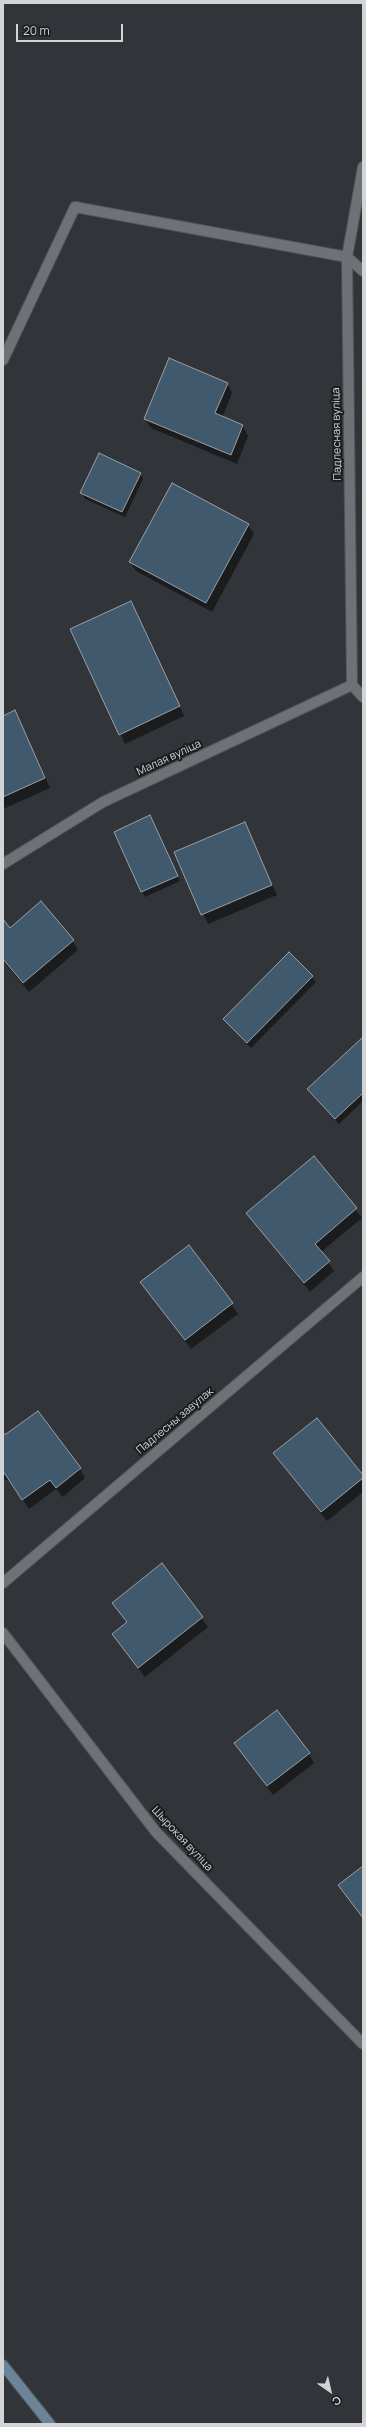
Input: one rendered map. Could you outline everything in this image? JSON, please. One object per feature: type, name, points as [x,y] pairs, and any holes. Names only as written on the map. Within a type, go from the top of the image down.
[{"type":"street","name":"Падлесная вуліца","points":[[352,685],[347,257],[363,167]]},
{"type":"street","points":[[3,360],[75,207],[347,257],[363,271]]},
{"type":"street","points":[[352,685],[363,697]]},
{"type":"street","name":"Малая вуліца","points":[[3,864],[103,802],[352,685]]},
{"type":"street","name":"Падлесны завулак","points":[[3,1582],[363,1277]]},
{"type":"street","name":"Шырокая вуліца","points":[[3,1633],[156,1832],[361,2038]]},
{"type":"street","points":[[3,2365],[50,2424]]},
{"type":"building","points":[[169,358],[228,383],[215,413],[243,425],[231,455],[144,419]]},
{"type":"building","points":[[99,453],[141,473],[122,512],[80,493]]},
{"type":"building","points":[[172,483],[249,524],[206,603],[129,562]]},
{"type":"building","points":[[131,601],[180,706],[119,735],[70,629]]},
{"type":"building","points":[[15,710],[45,778],[3,797],[3,716]]},
{"type":"building","points":[[150,815],[178,876],[141,892],[114,832]]},
{"type":"building","points":[[245,822],[272,885],[201,915],[174,852]]},
{"type":"building","points":[[41,901],[74,940],[23,983],[3,959],[3,919],[10,928]]},
{"type":"building","points":[[289,952],[313,976],[247,1043],[223,1019]]},
{"type":"building","points":[[363,1037],[363,1093],[335,1119],[307,1089]]},
{"type":"building","points":[[314,1156],[357,1208],[315,1244],[330,1261],[304,1283],[246,1213]]},
{"type":"building","points":[[189,1245],[233,1303],[185,1340],[140,1282]]},
{"type":"building","points":[[38,1411],[81,1468],[56,1488],[50,1480],[22,1500],[3,1471],[3,1434],[6,1434]]},
{"type":"building","points":[[317,1418],[363,1475],[363,1478],[321,1512],[273,1453]]},
{"type":"building","points":[[162,1563],[203,1617],[138,1668],[112,1634],[127,1622],[112,1603]]},
{"type":"building","points":[[277,1710],[310,1753],[267,1786],[234,1743]]},
{"type":"building","points":[[363,1866],[363,1918],[338,1885]]}]
